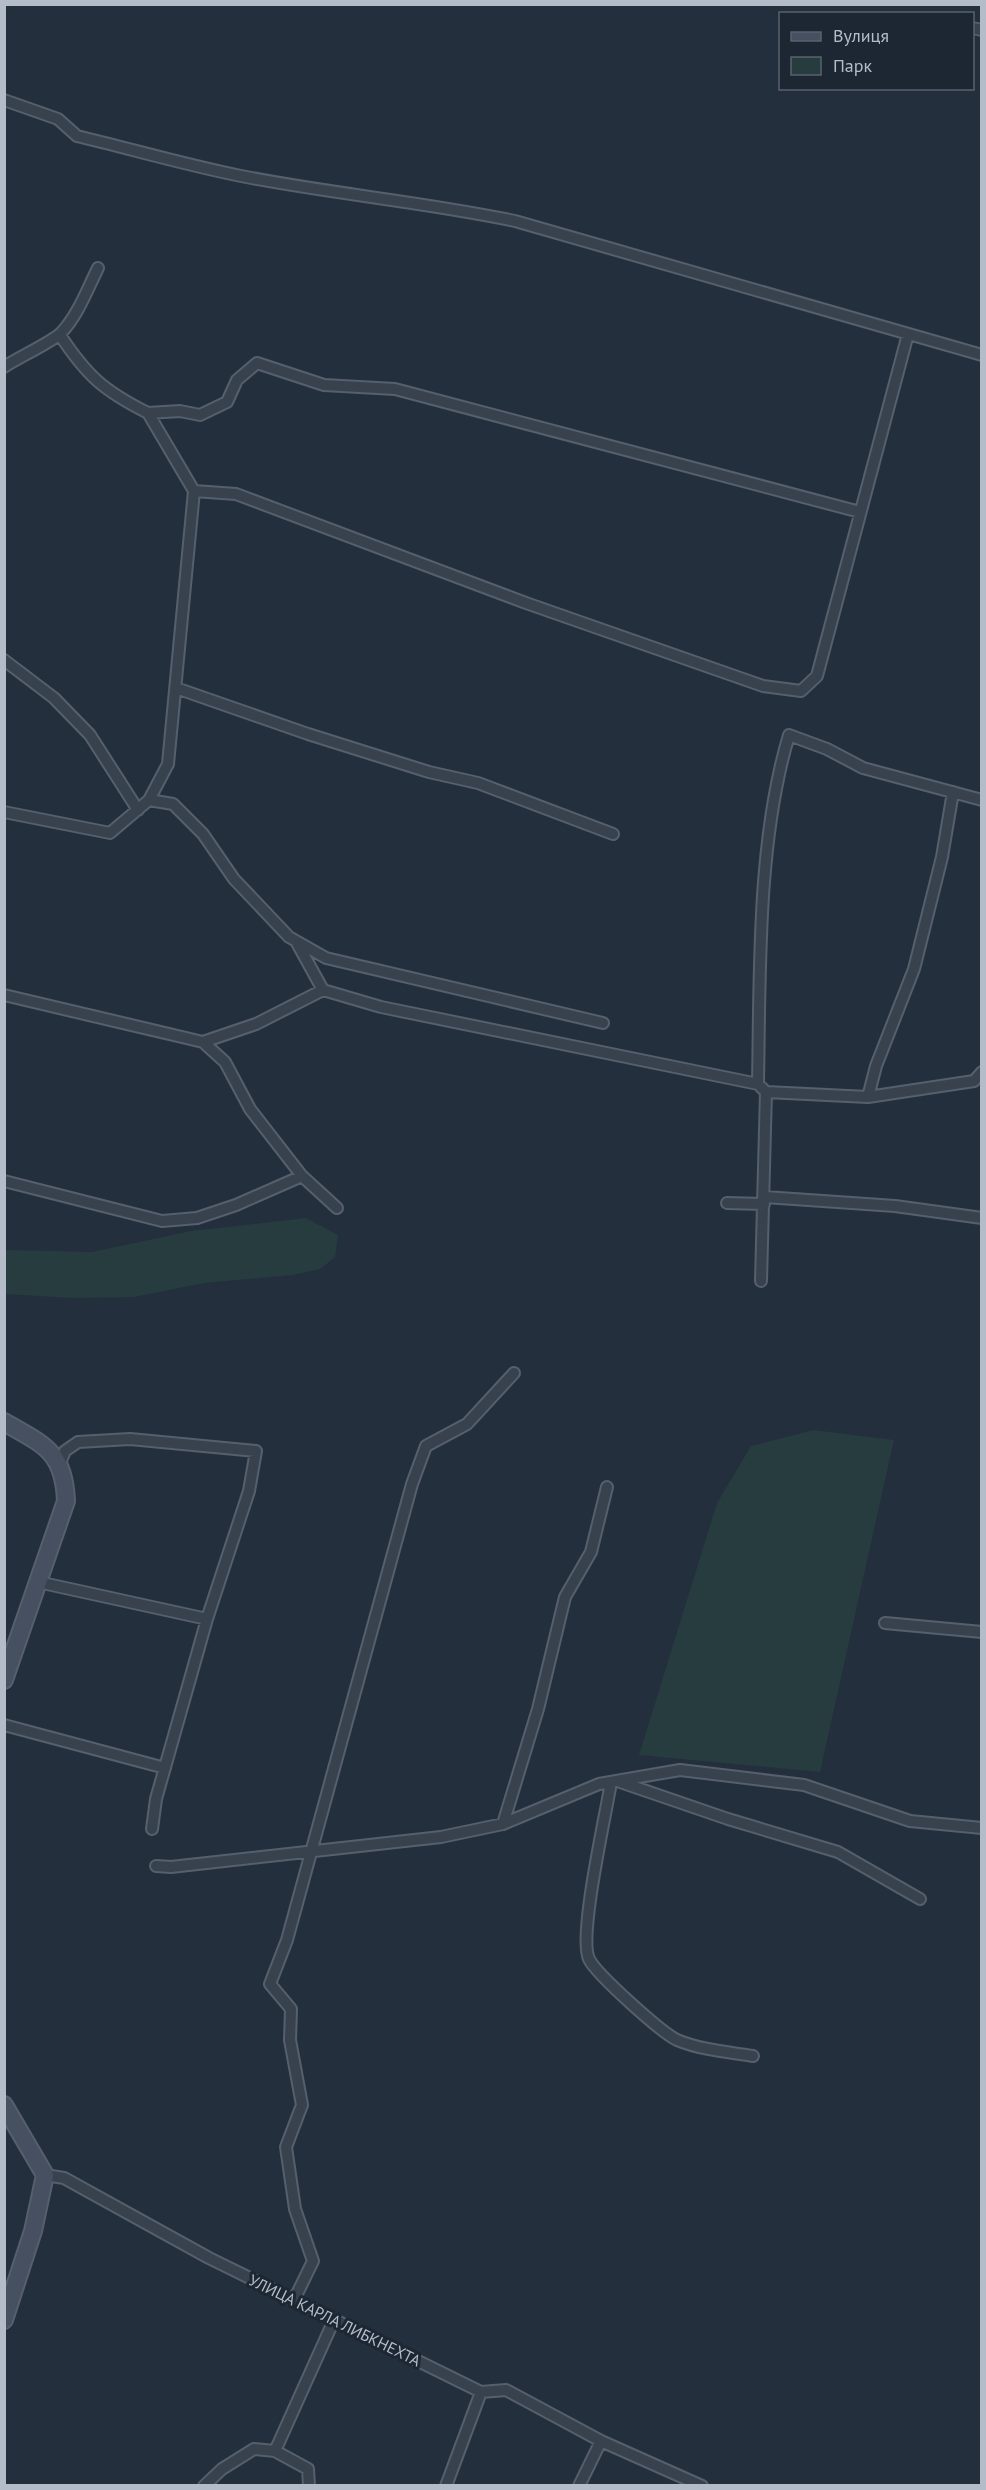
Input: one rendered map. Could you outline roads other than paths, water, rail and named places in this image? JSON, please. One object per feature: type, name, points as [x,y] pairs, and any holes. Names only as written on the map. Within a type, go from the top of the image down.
[{"type":"street","points":[[4,100],[58,119],[77,136],[240,175],[364,197],[456,209],[515,221],[981,355]]},
{"type":"street","points":[[4,367],[23,354],[60,335],[78,311],[98,268]]},
{"type":"street","points":[[194,491],[236,494],[514,599],[763,686],[801,691],[817,676],[908,334]]},
{"type":"street","points":[[60,335],[80,365],[111,395],[148,413],[180,411],[200,415],[227,402],[237,380],[257,363],[324,385],[395,389],[860,512]]},
{"type":"street","points":[[4,812],[110,833],[149,800],[168,764],[194,491],[148,413]]},
{"type":"street","points":[[4,660],[54,698],[90,735],[138,810]]},
{"type":"street","points":[[176,688],[308,734],[429,772],[478,783],[613,834]]},
{"type":"street","points":[[761,1281],[765,1200],[759,993],[766,876],[778,772],[789,735],[827,748],[863,768],[981,800]]},
{"type":"street","points":[[868,1097],[876,1066],[914,969],[942,857],[953,792]]},
{"type":"street","points":[[149,800],[173,804],[203,834],[234,879],[289,937],[326,958],[603,1023]]},
{"type":"street","points":[[296,941],[323,990]]},
{"type":"street","points":[[203,1042],[256,1024],[323,990],[381,1007],[762,1088],[868,1097],[974,1081],[981,1072]]},
{"type":"street","points":[[4,995],[203,1042],[225,1062],[250,1109],[302,1176],[337,1208]]},
{"type":"street","points":[[4,1181],[162,1221],[197,1218],[236,1205],[302,1176]]},
{"type":"street","points":[[727,1203],[765,1200],[884,1205],[981,1218]]},
{"type":"street","points":[[294,2300],[313,2261],[295,2209],[286,2147],[302,2105],[290,2040],[291,2009],[270,1984],[287,1940],[313,1851],[322,1808],[412,1484],[426,1446],[467,1424],[514,1373]]},
{"type":"street","points":[[4,1422],[48,1447],[60,1463],[65,1480],[66,1501],[4,1680]]},
{"type":"street","points":[[60,1463],[65,1451],[78,1442],[130,1439],[256,1451],[249,1491],[207,1619],[156,1798],[152,1829]]},
{"type":"street","points":[[504,1824],[538,1708],[565,1597],[591,1552],[607,1487]]},
{"type":"street","points":[[38,1582],[207,1619]]},
{"type":"street","points":[[885,1623],[981,1632]]},
{"type":"street","points":[[4,1725],[165,1768]]},
{"type":"street","points":[[156,1866],[171,1867],[441,1838],[504,1824],[599,1784],[680,1770],[804,1785],[910,1821],[981,1828]]},
{"type":"street","points":[[614,1782],[838,1852],[920,1899]]},
{"type":"street","points":[[614,1782],[586,1931],[588,1959],[613,1987],[674,2039],[697,2047],[753,2056]]},
{"type":"street","points":[[4,2104],[45,2175],[33,2232],[4,2319]]},
{"type":"street","name":"УЛИЦА КАРЛА ЛИБКНЕХТА","points":[[45,2175],[64,2178],[209,2258],[481,2392],[506,2390],[601,2441],[702,2486]]},
{"type":"street","points":[[275,2451],[334,2320]]},
{"type":"street","points":[[446,2486],[481,2392]]},
{"type":"street","points":[[579,2486],[601,2441]]},
{"type":"street","points":[[204,2486],[222,2469],[254,2449],[275,2451],[308,2469],[309,2486]]}]
